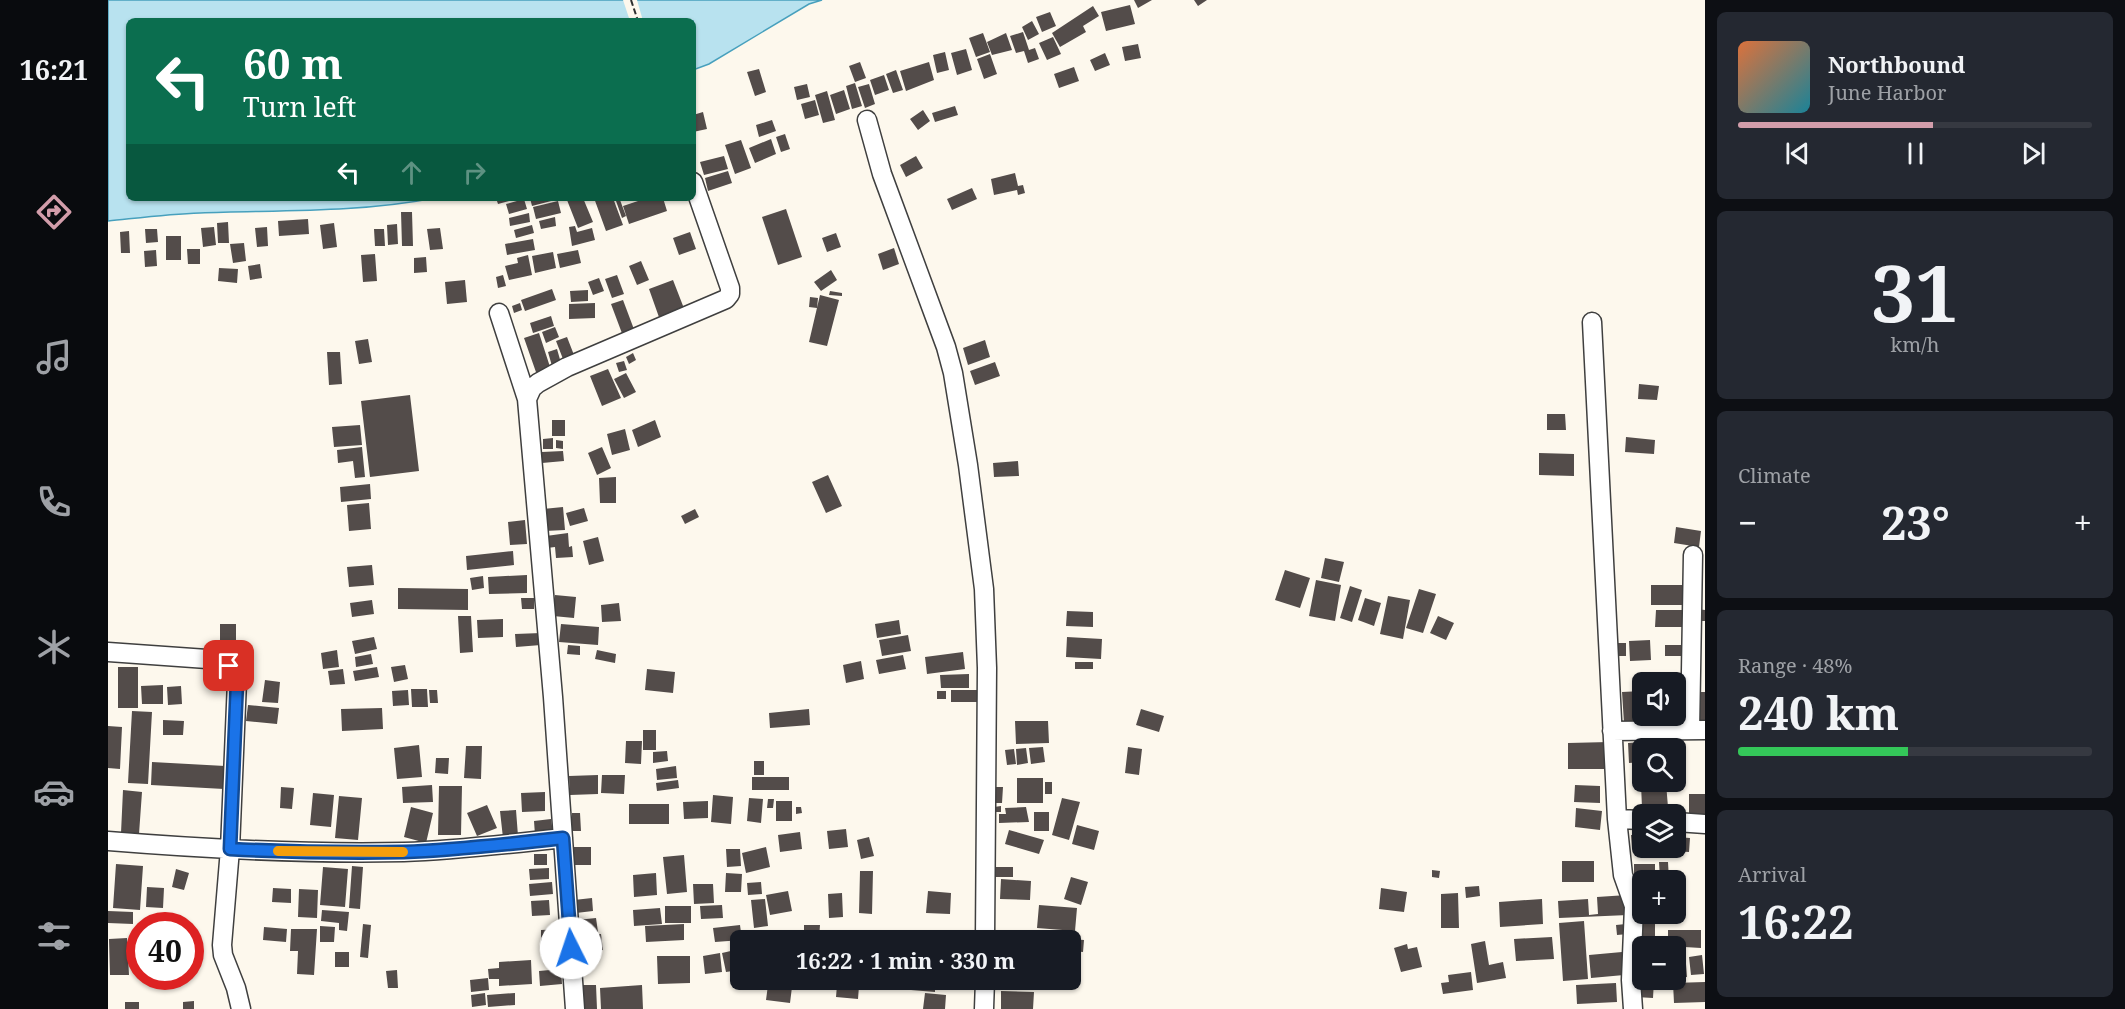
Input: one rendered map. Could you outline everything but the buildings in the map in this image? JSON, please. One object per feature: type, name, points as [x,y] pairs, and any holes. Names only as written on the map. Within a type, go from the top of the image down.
[{"type":"street","points":[[867,120],[885,183],[946,347],[953,373],[968,465],[980,549],[987,638],[985,930]]},
{"type":"street","points":[[528,399],[532,388],[538,383],[567,367],[726,299],[730,288],[696,191]]},
{"type":"street","points":[[500,313],[528,399],[575,1009]]},
{"type":"street","points":[[1592,322],[1617,819],[1623,875],[1634,906],[1631,980],[1633,1009]]},
{"type":"street","points":[[1612,731],[1698,730],[1693,555]]},
{"type":"street","points":[[108,652],[207,659],[229,666],[237,681],[230,849],[222,945],[223,955],[236,988],[241,1009]]},
{"type":"street","points":[[1617,819],[1632,820]]},
{"type":"street","points":[[1686,823],[1705,824]]},
{"type":"street","points":[[108,841],[274,851],[403,852],[563,838]]},
{"type":"street","points":[[984,1009],[985,990]]},
{"type":"path","points":[[631,0],[637,18]]},
{"type":"water","points":[[108,0],[822,0],[809,4],[709,64],[696,69],[696,18],[126,18],[126,201],[418,201],[347,209],[188,214],[108,221]]},
{"type":"pier","points":[[623,0],[637,0],[642,18],[629,18]]},
{"type":"slow traffic","points":[[278,851],[403,852]]},
{"type":"route","points":[[229,666],[237,681],[230,849],[403,852],[563,838],[571,948]]}]
